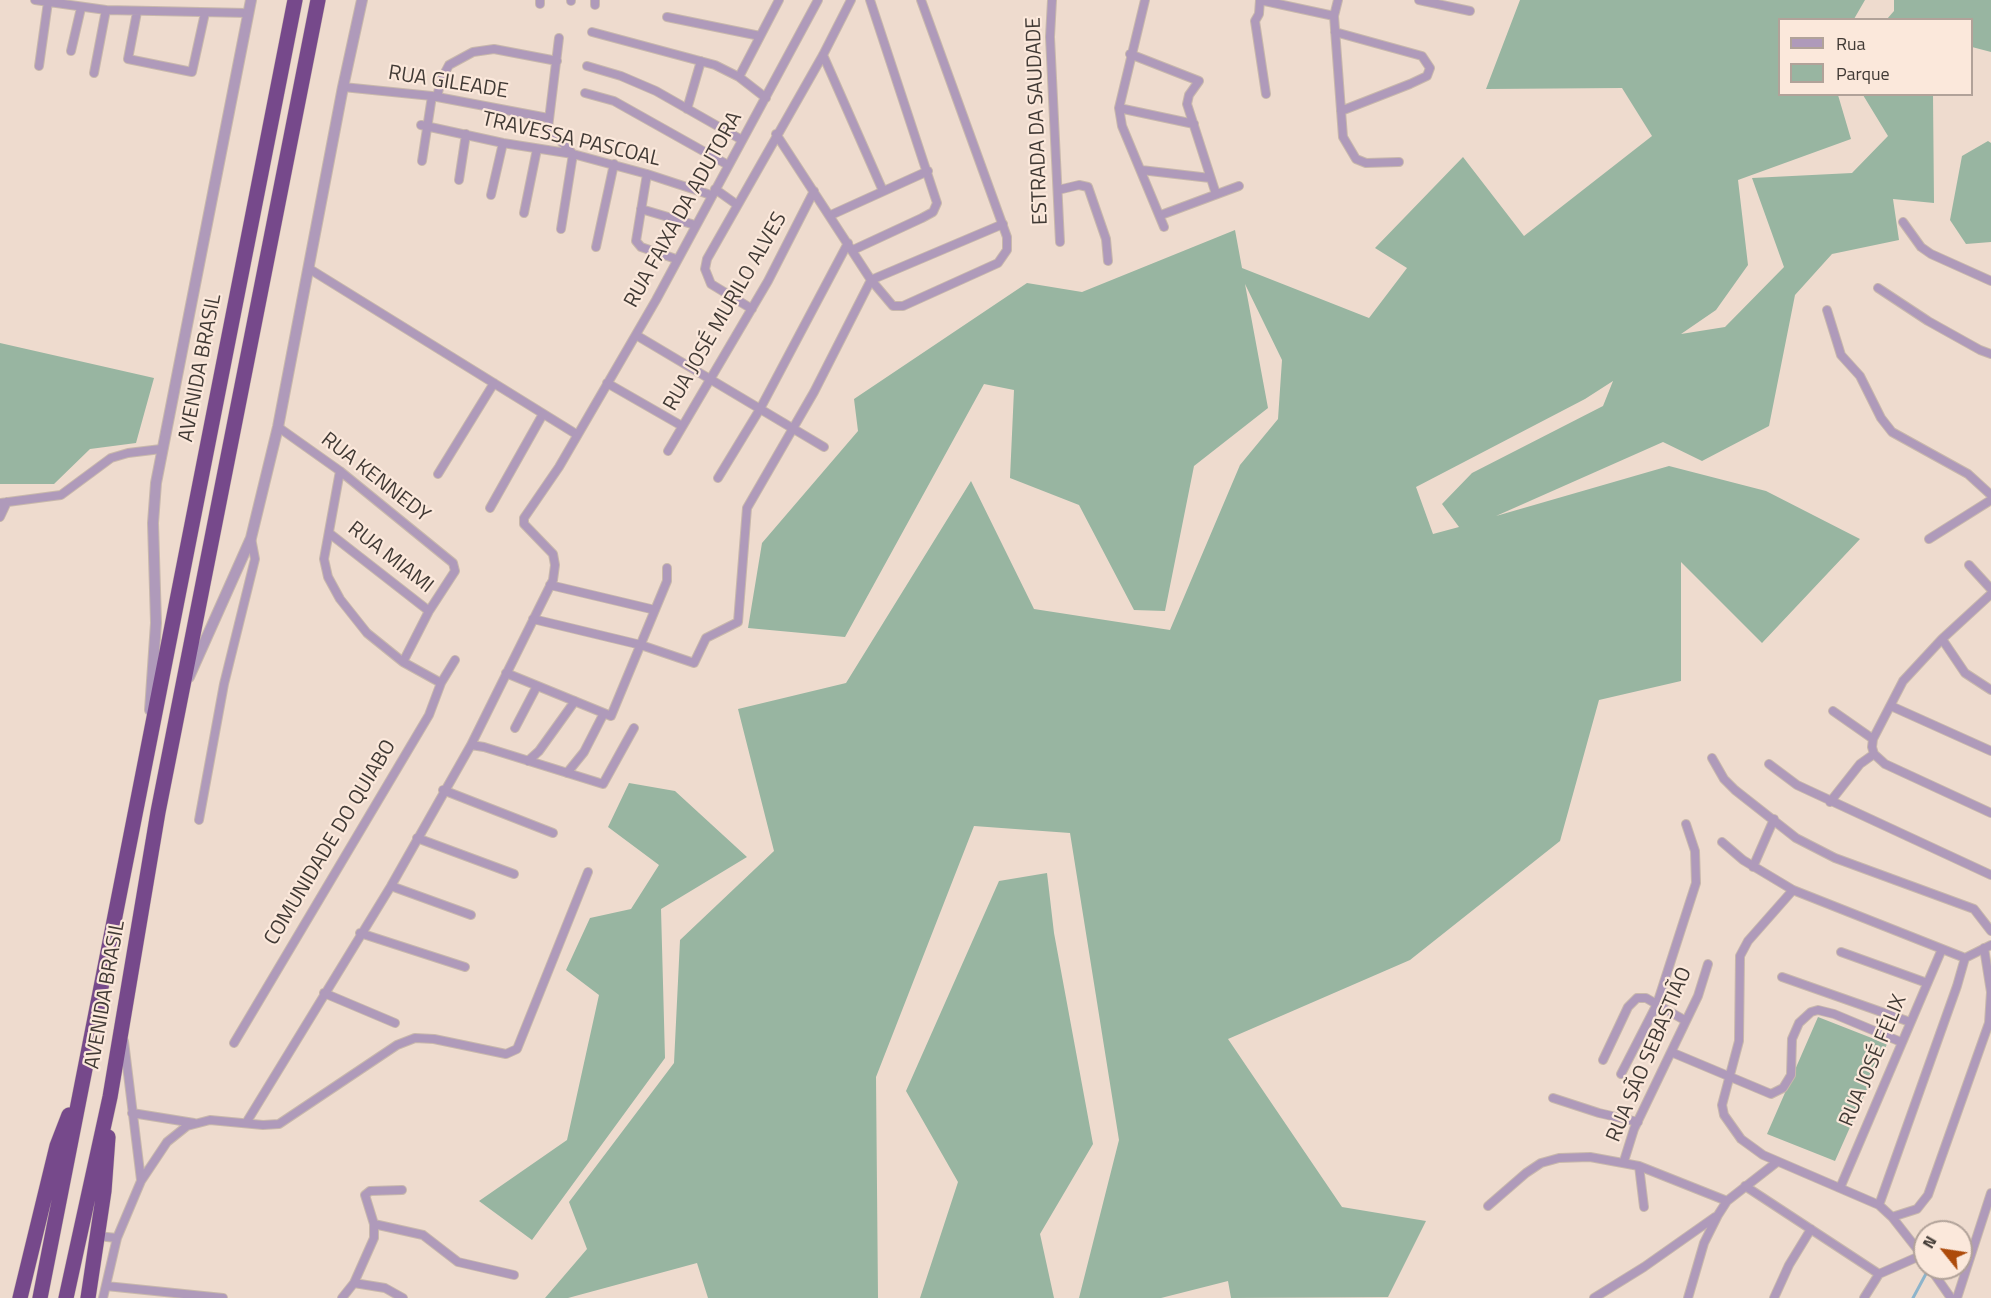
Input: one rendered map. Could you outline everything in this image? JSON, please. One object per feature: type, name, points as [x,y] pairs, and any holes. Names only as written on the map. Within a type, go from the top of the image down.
[{"type":"highway","name":"AVENIDA BRASIL","points":[[40,1298],[295,0]]},
{"type":"highway","name":"AVENIDA BRASIL","points":[[66,1298],[110,1097],[180,697],[318,0]]},
{"type":"highway","points":[[20,1298],[57,1146],[82,1084]]},
{"type":"highway","points":[[88,1298],[107,1168],[110,1097]]},
{"type":"street","points":[[35,0],[81,8],[137,12],[248,13]]},
{"type":"street","name":"AVENIDA BRASIL","points":[[148,744],[156,623],[153,523],[161,449],[249,0]]},
{"type":"street","name":"AVENIDA BRASIL","points":[[180,697],[251,538],[278,427],[342,87],[362,0]]},
{"type":"street","points":[[739,77],[779,0]]},
{"type":"street","name":"RUA FAIXA DA ADUTORA","points":[[550,585],[555,565],[553,554],[524,524],[524,518],[550,481],[636,335],[818,0]]},
{"type":"street","name":"RUA FAIXA DA ADUTORA","points":[[752,309],[711,284],[705,269],[711,248],[823,55],[851,0]]},
{"type":"street","points":[[718,478],[760,409],[850,247],[922,218],[936,207],[928,171],[870,0]]},
{"type":"street","points":[[776,134],[831,215],[871,280],[893,306],[911,303],[998,263],[1008,247],[1003,224],[921,0]]},
{"type":"street","name":"ESTRADA DA SAUDADE","points":[[1052,0],[1050,37],[1060,242]]},
{"type":"street","points":[[1139,0],[1142,10]]},
{"type":"street","points":[[1145,0],[1130,54],[1119,108],[1122,126],[1164,226]]},
{"type":"street","points":[[1266,94],[1255,21],[1260,14],[1260,0],[1281,2],[1334,16]]},
{"type":"street","points":[[1338,0],[1334,16],[1343,137],[1356,159],[1366,163],[1399,162]]},
{"type":"street","points":[[1419,0],[1470,11]]},
{"type":"street","points":[[39,66],[48,2]]},
{"type":"street","points":[[71,51],[81,8]]},
{"type":"street","points":[[94,73],[106,10]]},
{"type":"street","points":[[137,12],[128,54],[129,60],[190,72],[195,66],[205,13]]},
{"type":"street","points":[[667,17],[760,36]]},
{"type":"street","points":[[592,32],[701,62],[739,77],[766,98]]},
{"type":"street","points":[[1335,32],[1422,56],[1430,68],[1427,76],[1341,111]]},
{"type":"street","points":[[559,38],[548,128],[552,136],[573,154],[561,229]]},
{"type":"street","name":"RUA GILEADE","points":[[435,97],[441,80],[455,60],[473,52],[494,49],[557,61]]},
{"type":"street","points":[[1130,54],[1199,81],[1187,99],[1216,194]]},
{"type":"street","points":[[823,55],[883,191]]},
{"type":"street","points":[[687,109],[701,62]]},
{"type":"street","points":[[587,66],[636,82],[742,140]]},
{"type":"street","name":"RUA GILEADE","points":[[342,87],[435,97],[548,118]]},
{"type":"street","points":[[585,93],[614,101],[728,165]]},
{"type":"street","points":[[422,161],[424,125],[435,97]]},
{"type":"street","points":[[1119,108],[1194,124]]},
{"type":"street","name":"TRAVESSA PASCOAL","points":[[424,125],[614,164],[713,192],[736,204]]},
{"type":"street","points":[[459,180],[466,134]]},
{"type":"street","points":[[491,195],[503,143]]},
{"type":"street","points":[[524,213],[537,149]]},
{"type":"street","points":[[596,247],[614,164]]},
{"type":"street","points":[[1141,170],[1210,178]]},
{"type":"street","points":[[831,215],[928,171]]},
{"type":"street","points":[[647,174],[636,240],[650,250],[676,259]]},
{"type":"street","points":[[1058,190],[1079,185],[1088,187],[1106,240],[1108,261]]},
{"type":"street","points":[[1161,215],[1239,186]]},
{"type":"street","name":"RUA JOSÉ MURILO ALVES","points":[[668,451],[752,309],[814,190]]},
{"type":"street","points":[[641,209],[695,225]]},
{"type":"street","points":[[1903,222],[1921,247],[1931,254],[1991,281]]},
{"type":"street","points":[[533,619],[641,645],[694,663],[706,638],[738,622],[747,508],[793,429],[871,280],[1003,224]]},
{"type":"street","points":[[308,268],[576,434]]},
{"type":"street","points":[[1878,288],[1928,321],[1991,354]]},
{"type":"street","points":[[1827,310],[1841,356],[1860,375],[1881,418],[1892,432],[1968,474],[1991,495]]},
{"type":"street","points":[[636,335],[824,447]]},
{"type":"street","points":[[607,382],[682,426]]},
{"type":"street","points":[[438,474],[494,383]]},
{"type":"street","points":[[490,508],[543,414]]},
{"type":"street","name":"RUA KENNEDY","points":[[278,427],[340,471],[450,559],[456,567],[455,571],[429,611]]},
{"type":"street","points":[[0,517],[4,502],[62,495],[111,458],[128,453],[161,449]]},
{"type":"street","points":[[340,471],[324,559],[334,590],[367,633],[403,662],[441,683]]},
{"type":"street","points":[[1929,539],[1991,500]]},
{"type":"street","name":"RUA MIAMI","points":[[329,533],[429,611]]},
{"type":"street","points":[[200,820],[224,684],[255,559],[251,538]]},
{"type":"street","points":[[1969,565],[1991,592],[1903,681],[1873,739],[1874,754],[1885,764],[1991,813]]},
{"type":"street","points":[[506,673],[611,716],[667,581],[667,568]]},
{"type":"street","points":[[246,1123],[390,886],[443,790],[471,745],[550,585],[655,610]]},
{"type":"street","points":[[403,662],[429,611]]},
{"type":"street","points":[[1942,639],[1965,673],[1991,690]]},
{"type":"street","name":"COMUNIDADE DO QUIABO","points":[[234,1043],[312,908],[424,724],[441,683],[455,660]]},
{"type":"street","points":[[514,728],[537,686]]},
{"type":"street","points":[[528,761],[539,751],[575,701]]},
{"type":"street","points":[[1891,706],[1991,751]]},
{"type":"street","points":[[1833,711],[1873,739]]},
{"type":"street","points":[[567,772],[584,752],[604,713]]},
{"type":"street","points":[[471,745],[603,784],[634,728]]},
{"type":"street","points":[[1830,801],[1855,770],[1874,754]]},
{"type":"street","points":[[1712,758],[1724,779],[1735,790],[1796,838],[1835,858],[1974,909],[1991,931]]},
{"type":"street","points":[[1769,764],[1797,785],[1991,875]]},
{"type":"street","points":[[443,790],[554,833]]},
{"type":"street","points":[[1753,867],[1774,819]]},
{"type":"street","points":[[1621,1074],[1657,1004],[1696,883],[1695,851],[1686,824]]},
{"type":"street","points":[[417,838],[514,873]]},
{"type":"street","points":[[1722,842],[1753,867],[1793,890],[1942,949],[1965,958],[1988,947],[1991,992],[1989,1023],[1928,1195],[1917,1209],[1892,1217]]},
{"type":"street","points":[[132,1113],[196,1123],[210,1120],[279,1124],[406,1040],[425,1038],[512,1053],[522,1042],[588,872]]},
{"type":"street","points":[[390,886],[471,915]]},
{"type":"street","points":[[1793,890],[1748,941],[1740,956],[1739,1041],[1722,1105],[1729,1125],[1752,1148],[1777,1162],[1878,1205],[1892,1217],[1913,1243]]},
{"type":"street","points":[[360,933],[465,967]]},
{"type":"street","name":"RUA JOSÉ FÉLIX","points":[[1840,1188],[1942,949]]},
{"type":"street","points":[[1840,952],[1927,982]]},
{"type":"street","points":[[1878,1205],[1965,958]]},
{"type":"street","name":"RUA SÃO SEBASTIÃO","points":[[1624,1161],[1638,1122],[1698,996],[1708,964]]},
{"type":"street","points":[[1782,977],[1910,1022]]},
{"type":"street","points":[[324,993],[395,1023]]},
{"type":"street","points":[[1603,1060],[1628,1007],[1637,998],[1646,998],[1686,1021]]},
{"type":"street","points":[[1671,1052],[1771,1094],[1783,1088],[1793,1068],[1790,1047],[1794,1031],[1805,1017],[1818,1010],[1834,1014],[1901,1042]]},
{"type":"street","points":[[122,1022],[141,1181]]},
{"type":"street","points":[[1553,1098],[1599,1113],[1638,1122]]},
{"type":"street","points":[[103,1298],[117,1238],[141,1181],[167,1142],[196,1123]]},
{"type":"street","points":[[1488,1206],[1541,1163],[1559,1158],[1590,1156],[1624,1161],[1728,1201]]},
{"type":"street","points":[[1688,1298],[1704,1243],[1718,1215],[1728,1201],[1777,1162]]},
{"type":"street","points":[[1639,1166],[1644,1207]]},
{"type":"street","points":[[1745,1186],[1879,1274]]},
{"type":"street","points":[[342,1298],[354,1283],[371,1248],[374,1224],[364,1198],[367,1193],[402,1190]]},
{"type":"street","points":[[1957,1298],[1987,1222],[1991,1193]]},
{"type":"street","points":[[1594,1298],[1644,1268],[1718,1215]]},
{"type":"street","points":[[374,1224],[423,1235],[458,1262],[514,1275]]},
{"type":"street","points":[[1774,1298],[1789,1265],[1811,1229]]},
{"type":"street","points":[[97,1236],[117,1238]]},
{"type":"street","points":[[1864,1298],[1879,1274],[1913,1261]]},
{"type":"street","points":[[1939,1280],[1951,1298]]},
{"type":"street","points":[[354,1283],[385,1288],[403,1298]]},
{"type":"street","points":[[106,1286],[222,1298]]},
{"type":"green space","points":[[1520,0],[1865,0],[1855,18],[1778,18],[1778,96],[1838,96],[1851,139],[1738,180],[1748,265],[1716,310],[1681,334],[1725,327],[1784,267],[1752,178],[1852,173],[1888,136],[1864,96],[1933,96],[1934,203],[1893,199],[1899,240],[1832,254],[1795,295],[1769,426],[1702,461],[1663,442],[1496,516],[1669,466],[1766,491],[1860,539],[1762,643],[1681,562],[1681,681],[1599,700],[1560,841],[1410,960],[1228,1039],[1342,1207],[1426,1221],[1388,1297],[1231,1298],[1228,1281],[1161,1298],[1079,1298],[1119,1140],[1070,833],[974,826],[876,1077],[878,1298],[708,1298],[697,1263],[568,1298],[545,1298],[587,1249],[569,1202],[674,1063],[680,940],[774,851],[738,709],[846,683],[971,481],[1034,609],[1170,630],[1240,465],[1278,419],[1282,360],[1245,284],[1268,408],[1194,466],[1165,611],[1134,610],[1079,505],[1010,478],[1014,390],[984,384],[845,637],[748,628],[762,543],[858,431],[854,399],[1027,283],[1082,292],[1235,230],[1242,268],[1369,318],[1407,268],[1375,248],[1463,157],[1524,236],[1652,136],[1622,88],[1486,89]],"holes":[[[1613,381],[1603,406],[1472,473],[1442,504],[1459,527],[1433,534],[1416,487],[1585,399]]]},
{"type":"green space","points":[[1894,0],[1991,0],[1991,52],[1973,47],[1973,18],[1888,18],[1894,11]]},
{"type":"green space","points":[[1988,141],[1991,143],[1991,242],[1966,244],[1950,220],[1962,156]]},
{"type":"green space","points":[[0,343],[154,378],[136,443],[90,449],[54,484],[0,484]]},
{"type":"green space","points":[[629,783],[675,791],[747,857],[661,909],[665,1058],[532,1240],[479,1201],[567,1140],[599,995],[566,970],[590,918],[631,909],[659,865],[608,827]]},
{"type":"green space","points":[[1047,873],[1054,933],[1093,1144],[1040,1234],[1054,1298],[920,1298],[958,1182],[906,1091],[999,881]]},
{"type":"green space","points":[[1818,1017],[1887,1044],[1835,1161],[1767,1134]]},
{"type":"waterway","points":[[1913,1298],[1923,1280]]}]
